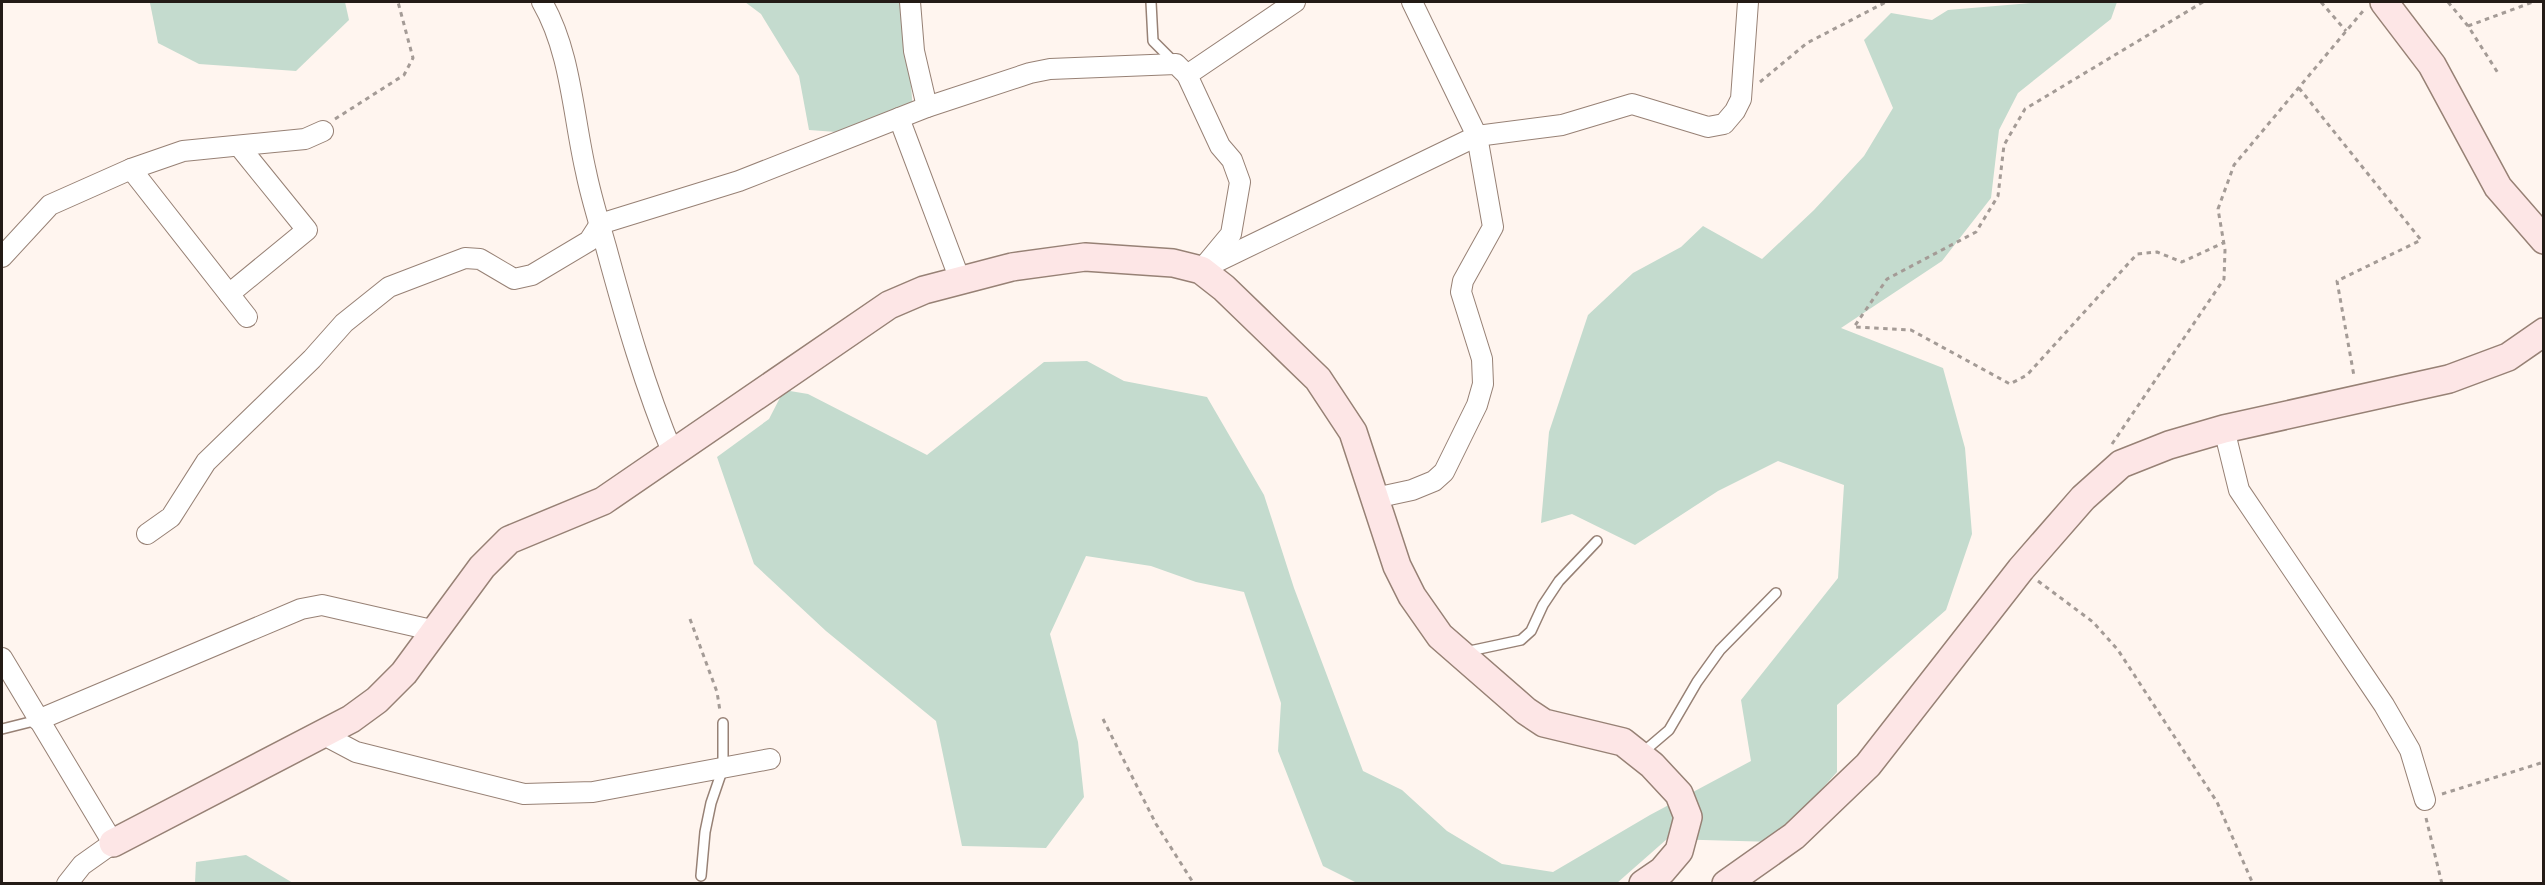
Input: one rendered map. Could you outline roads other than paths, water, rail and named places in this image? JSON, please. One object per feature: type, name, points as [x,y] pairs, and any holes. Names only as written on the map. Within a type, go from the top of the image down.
[{"type":"street","points":[[542,2],[554,22],[586,174],[620,298],[656,414],[673,454]]},
{"type":"street","points":[[910,2],[914,51],[927,107]]},
{"type":"street","points":[[147,534],[171,517],[206,462],[312,359],[344,323],[389,287],[465,258],[480,259],[514,279],[532,275],[589,241],[600,224],[739,181],[927,107],[997,83],[1050,69],[1182,69],[1295,2]]},
{"type":"street","points":[[1375,498],[1412,490],[1434,481],[1444,472],[1483,384],[1482,359],[1461,292],[1463,281],[1493,227],[1477,136],[1412,2]]},
{"type":"street","points":[[1201,270],[1477,136],[1562,125],[1632,104],[1708,127],[1724,124],[1741,99],[1748,2]]},
{"type":"street","points":[[2384,2],[2432,65],[2498,187],[2544,240]]},
{"type":"street","points":[[1182,69],[1220,146],[1232,160],[1240,182],[1231,234],[1201,270]]},
{"type":"street","points":[[899,118],[960,280]]},
{"type":"street","points":[[2,257],[50,205],[131,169],[183,151],[305,139],[323,131]]},
{"type":"street","points":[[230,294],[307,230],[239,146]]},
{"type":"street","points":[[131,169],[247,317]]},
{"type":"street","points":[[67,884],[82,865],[113,843],[351,719],[377,700],[404,673],[482,567],[509,540],[603,501],[889,305],[924,290],[1012,267],[1085,257],[1173,263],[1201,270],[1224,288],[1318,379],[1353,432],[1397,566],[1412,596],[1440,636],[1526,711],[1544,723],[1623,742],[1640,755],[1679,795],[1688,818],[1679,851],[1662,871],[1643,884]]},
{"type":"street","points":[[1726,884],[1794,836],[1868,765],[2021,569],[2083,498],[2121,464],[2169,445],[2224,429],[2449,379],[2508,357],[2544,332]]},
{"type":"street","points":[[2224,429],[2239,490],[2384,705],[2410,750],[2426,800]]},
{"type":"street","points":[[38,720],[300,609],[322,605],[436,631]]},
{"type":"street","points":[[2,658],[113,843]]},
{"type":"street","points":[[322,734],[356,753],[524,794],[593,792],[770,759]]},
{"type":"lane","points":[[1150,2],[1153,41],[1182,69]]},
{"type":"lane","points":[[1460,653],[1521,640],[1531,631],[1559,581],[1597,541]]},
{"type":"lane","points":[[1640,755],[1668,730],[1697,682],[1720,650],[1776,593]]},
{"type":"lane","points":[[2,729],[38,720]]},
{"type":"lane","points":[[701,876],[709,813],[723,768],[723,723]]}]
